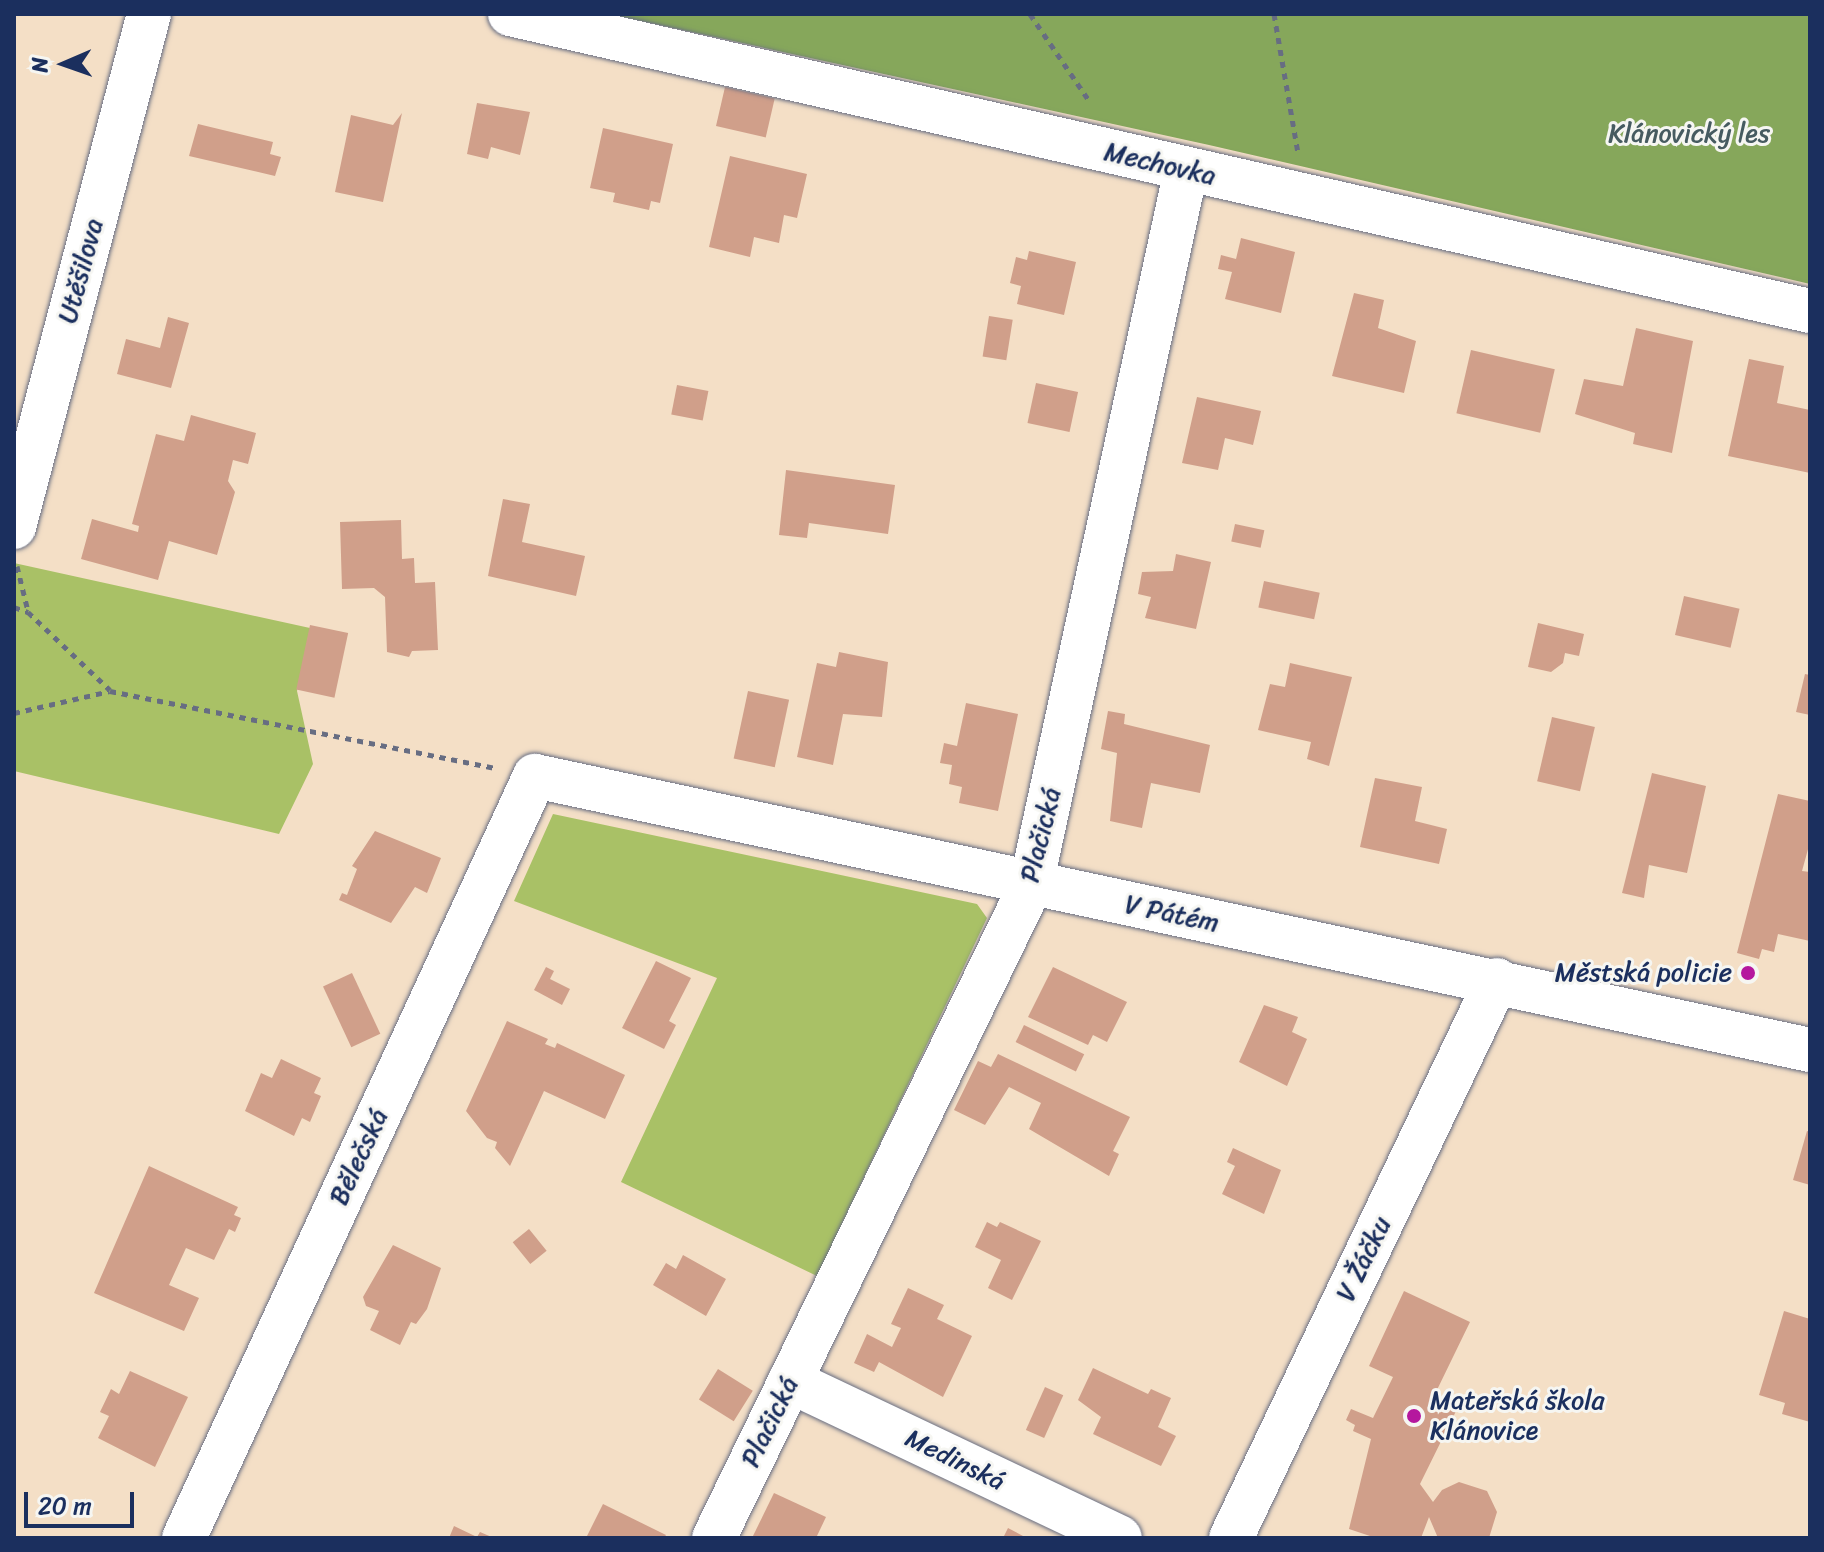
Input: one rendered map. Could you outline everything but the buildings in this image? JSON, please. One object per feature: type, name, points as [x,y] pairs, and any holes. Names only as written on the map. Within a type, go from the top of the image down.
[{"type":"street","name":"Utěšilova","points":[[14,527],[149,14]]},
{"type":"street","name":"Mechovka","points":[[510,14],[1810,311]]},
{"type":"street","name":"Plačická","points":[[714,1538],[1031,885],[1186,170]]},
{"type":"street","name":"V Pátém","points":[[535,776],[1031,885],[1497,980],[1810,1050]]},
{"type":"street","name":"Bělečská","points":[[184,1538],[535,776]]},
{"type":"street","name":"V Žáčku","points":[[1231,1538],[1497,980]]},
{"type":"street","name":"Medinská","points":[[790,1381],[1098,1533]]},
{"type":"path","points":[[1030,14],[1087,100],[1099,109]]},
{"type":"path","points":[[1274,14],[1306,198]]},
{"type":"path","points":[[14,556],[28,612]]},
{"type":"path","points":[[14,607],[28,612],[110,691]]},
{"type":"path","points":[[14,713],[110,691],[535,776]]},
{"type":"green space","name":"Klánovický les","points":[[609,14],[1810,14],[1810,284],[1209,145]]},
{"type":"green space","points":[[14,563],[310,628],[297,691],[313,764],[279,834],[14,771]]},
{"type":"green space","points":[[553,814],[977,904],[987,918],[817,1276],[621,1182],[717,978],[514,901]]},
{"type":"place","name":"Městská policie","points":[[1748,973]]},
{"type":"place","name":"Mateřská škola Klánovice","points":[[1414,1416]]}]
